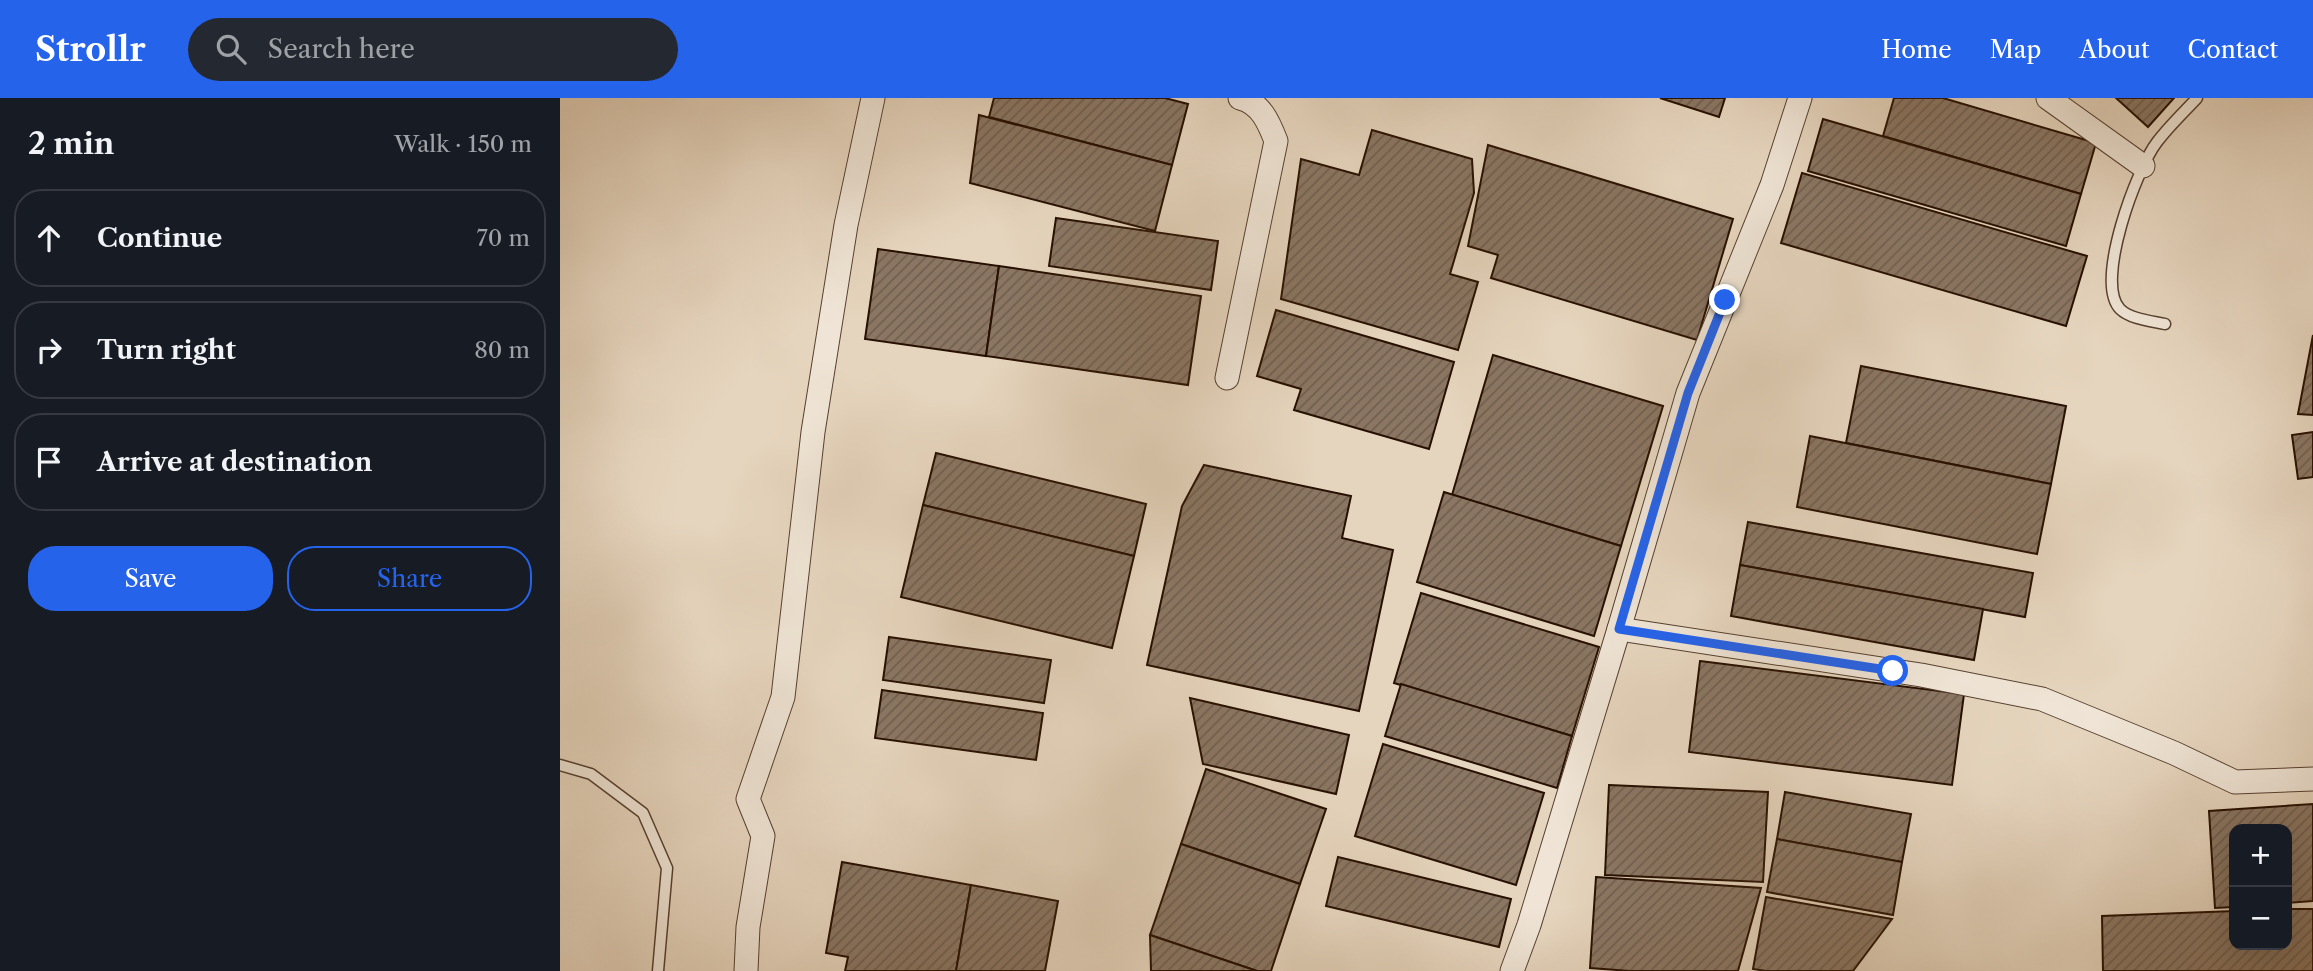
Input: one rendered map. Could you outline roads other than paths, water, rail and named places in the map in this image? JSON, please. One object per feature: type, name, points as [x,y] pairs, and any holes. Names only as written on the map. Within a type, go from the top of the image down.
[{"type":"street","points":[[746,971],[748,927],[763,836],[748,799],[783,696],[813,432],[846,225],[873,98]]},
{"type":"street","points":[[1227,377],[1276,141],[1267,117],[1247,100],[1240,98]]},
{"type":"street","points":[[1512,971],[1530,925],[1688,393],[1772,184],[1800,98]]},
{"type":"street","points":[[2048,98],[2143,166]]},
{"type":"street","points":[[1619,629],[1921,675],[2042,699],[2174,753],[2235,782],[2313,779]]},
{"type":"lane","points":[[2165,324],[2126,313],[2115,300],[2114,248],[2143,166],[2157,143],[2197,98]]},
{"type":"lane","points":[[560,765],[591,774],[643,813],[667,868],[658,971]]}]
